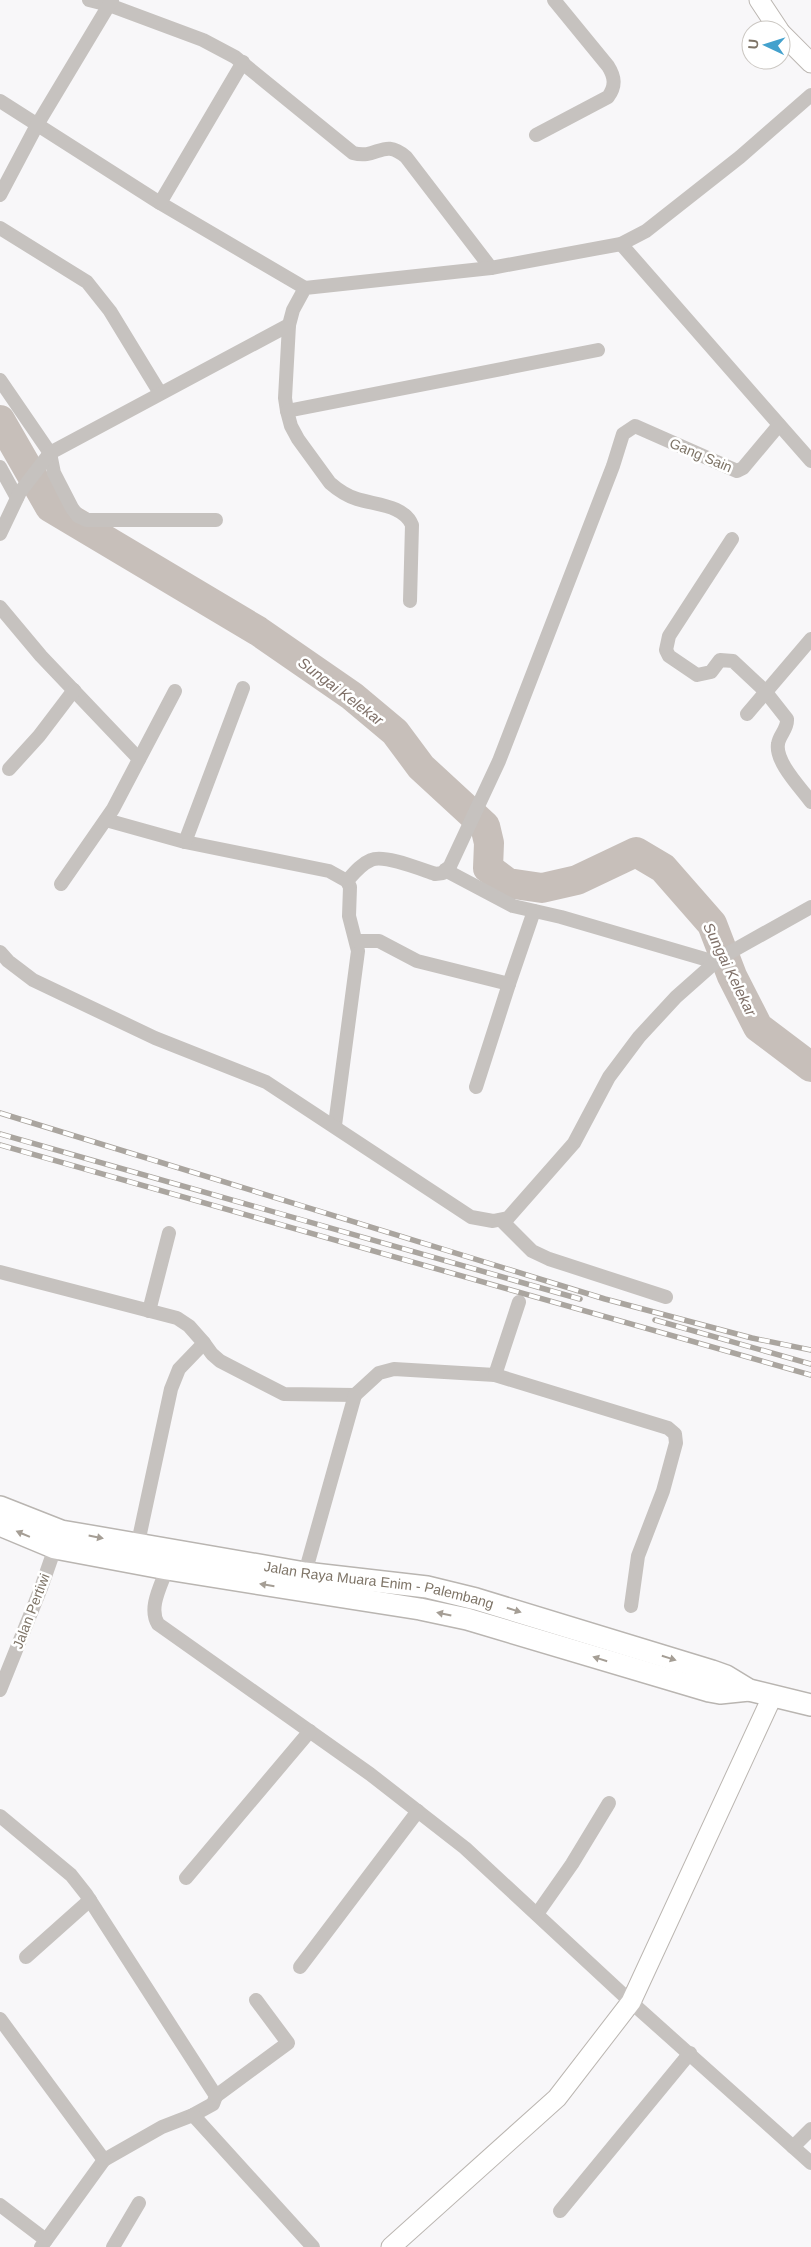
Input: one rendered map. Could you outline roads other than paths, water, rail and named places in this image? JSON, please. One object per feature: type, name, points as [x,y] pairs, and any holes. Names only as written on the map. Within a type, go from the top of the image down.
[{"type":"main road","name":"Jalan Raya Muara Enim - Palembang","points":[[0,1507],[58,1539]]},
{"type":"main road","name":"Jalan Raya Muara Enim - Palembang","points":[[0,1525],[58,1539],[135,1554],[305,1583],[427,1587],[476,1599],[712,1671],[726,1676],[749,1690],[811,1704]]},
{"type":"street","points":[[89,0],[110,2],[203,40],[243,62],[353,153],[363,156],[389,147],[396,149],[406,157],[491,268]]},
{"type":"street","points":[[536,135],[608,97],[614,85],[614,75],[608,66],[554,0]]},
{"type":"street","points":[[759,0],[772,20]]},
{"type":"street","points":[[0,194],[36,125],[110,2]]},
{"type":"street","points":[[791,43],[811,64]]},
{"type":"street","points":[[160,203],[243,62]]},
{"type":"street","points":[[0,101],[160,203],[305,288],[491,268],[622,244],[646,231],[732,164],[811,95]]},
{"type":"street","points":[[0,228],[87,282],[110,311],[160,393]]},
{"type":"street","points":[[622,244],[811,462]]},
{"type":"street","points":[[305,288],[292,310],[289,325],[284,398],[291,426],[298,439],[330,483],[338,490],[355,499],[401,511],[409,517],[412,525],[410,601]]},
{"type":"street","points":[[0,534],[18,495],[48,456],[160,393],[289,325]]},
{"type":"street","points":[[287,410],[598,350]]},
{"type":"street","points":[[0,380],[48,456],[54,473],[78,516],[87,520],[216,520]]},
{"type":"street","name":"Gang Sain","points":[[446,870],[450,866],[467,826],[499,761],[613,466],[623,434],[635,426],[737,471],[743,468],[779,425]]},
{"type":"street","points":[[0,467],[18,495]]},
{"type":"street","points":[[732,539],[669,636],[666,650],[669,656],[697,675],[711,672],[720,660],[733,661],[765,691],[787,719],[787,724],[778,743],[779,758],[811,802]]},
{"type":"street","points":[[0,607],[41,656],[139,759]]},
{"type":"street","points":[[747,714],[811,639]]},
{"type":"street","points":[[185,842],[243,688]]},
{"type":"street","points":[[9,769],[42,732],[74,690]]},
{"type":"street","points":[[61,884],[106,820],[175,691]]},
{"type":"street","points":[[106,820],[185,842],[329,870],[348,881],[350,887],[349,916],[358,951],[335,1125]]},
{"type":"street","points":[[348,881],[358,869],[372,859],[385,859],[435,874],[443,873],[446,870],[513,906],[561,917],[717,960]]},
{"type":"street","points":[[0,952],[8,962],[34,980],[155,1038],[266,1082],[335,1125],[471,1217],[482,1220],[501,1220],[508,1218],[574,1143],[609,1077],[639,1037],[676,997],[717,960],[811,908]]},
{"type":"street","points":[[476,1087],[534,911]]},
{"type":"street","points":[[356,941],[379,941],[417,960],[509,984]]},
{"type":"street","points":[[501,1220],[532,1251],[549,1259],[666,1297]]},
{"type":"street","points":[[149,1311],[169,1233]]},
{"type":"street","points":[[0,1272],[177,1318],[188,1326],[220,1361],[284,1394],[355,1395]]},
{"type":"street","points":[[495,1375],[519,1302]]},
{"type":"street","points":[[135,1554],[171,1389],[179,1369],[204,1343]]},
{"type":"street","points":[[305,1583],[355,1395],[379,1373],[394,1369],[495,1375],[668,1428],[675,1434],[676,1443],[663,1491],[638,1556],[631,1606]]},
{"type":"street","name":"Jalan Pertiwi","points":[[0,1690],[41,1588],[58,1539]]},
{"type":"street","points":[[170,1560],[154,1607],[154,1617],[158,1624],[310,1731],[465,1848],[631,2002],[811,2163]]},
{"type":"street","points":[[391,2247],[557,2098],[631,2002],[772,1696]]},
{"type":"street","points":[[186,1878],[310,1731]]},
{"type":"street","points":[[537,1914],[572,1864],[609,1803]]},
{"type":"street","points":[[300,1967],[418,1811]]},
{"type":"street","points":[[0,1816],[71,1875],[90,1900],[216,2096]]},
{"type":"street","points":[[26,1957],[90,1900]]},
{"type":"street","points":[[0,2204],[44,2243],[104,2160],[162,2127],[213,2104],[216,2096],[288,2043],[256,2000]]},
{"type":"street","points":[[0,2019],[104,2160]]},
{"type":"street","points":[[560,2211],[690,2053]]},
{"type":"street","points":[[192,2115],[313,2247]]},
{"type":"street","points":[[793,2146],[811,2129]]},
{"type":"street","points":[[113,2247],[140,2203]]},
{"type":"waterway","name":"Sungai Kelekar","points":[[0,420],[50,507],[258,631],[352,696],[395,732],[421,767],[485,826],[489,843],[488,868],[508,883],[542,888],[577,880],[636,852],[663,868],[712,924],[732,976],[758,1027],[811,1067]]},
{"type":"railway","points":[[0,1113],[605,1299],[752,1338],[811,1350]]},
{"type":"railway","points":[[0,1134],[580,1299]]},
{"type":"railway","points":[[0,1145],[811,1375]]},
{"type":"railway","points":[[655,1320],[811,1364]]}]
